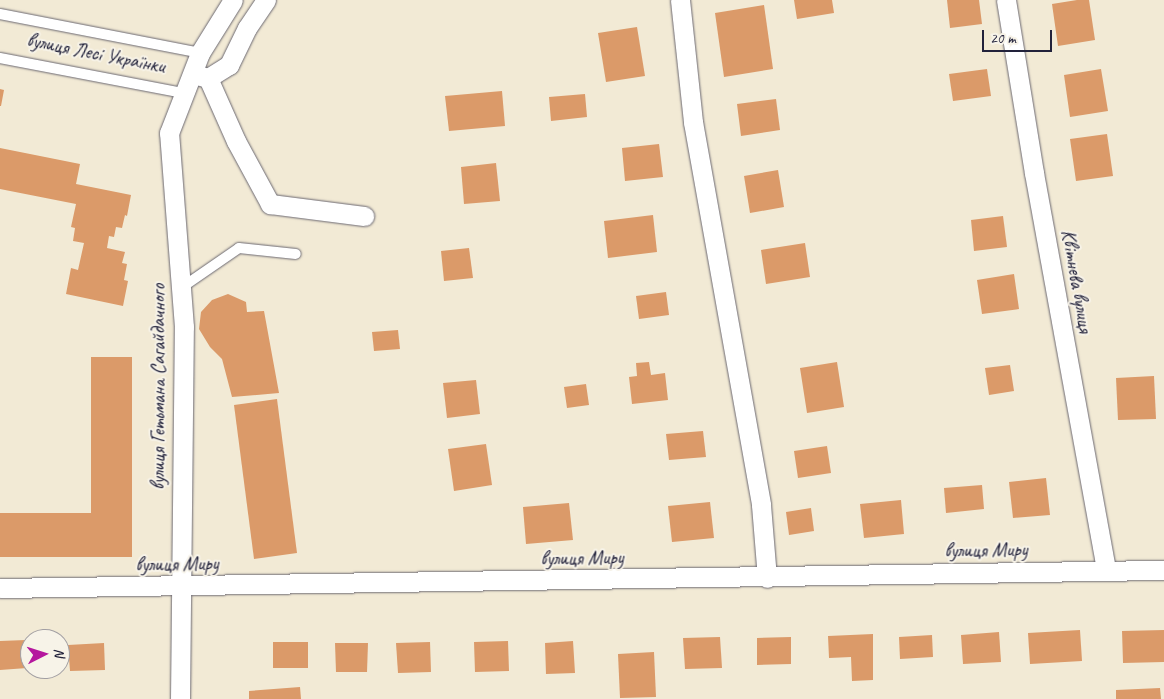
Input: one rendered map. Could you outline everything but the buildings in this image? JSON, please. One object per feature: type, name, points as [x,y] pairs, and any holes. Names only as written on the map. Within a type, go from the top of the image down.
[{"type":"street","name":"вулиця Гетьмана Сагайдачного","points":[[180,699],[184,327],[169,133],[184,93],[200,76],[200,53],[233,0]]},
{"type":"street","points":[[266,0],[247,28],[229,66],[200,76],[270,204],[364,216]]},
{"type":"street","points":[[680,0],[693,122],[761,505],[767,578]]},
{"type":"street","name":"Квітнева вулиця","points":[[1006,0],[1034,173],[1106,570]]},
{"type":"street","name":"вулиця Миру","points":[[0,588],[767,578],[1164,570]]},
{"type":"lane","name":"вулиця Лесі Українки","points":[[0,14],[200,53]]},
{"type":"lane","name":"вулиця Лесі Українки","points":[[0,58],[184,93]]},
{"type":"lane","points":[[181,288],[239,248],[296,254]]}]
